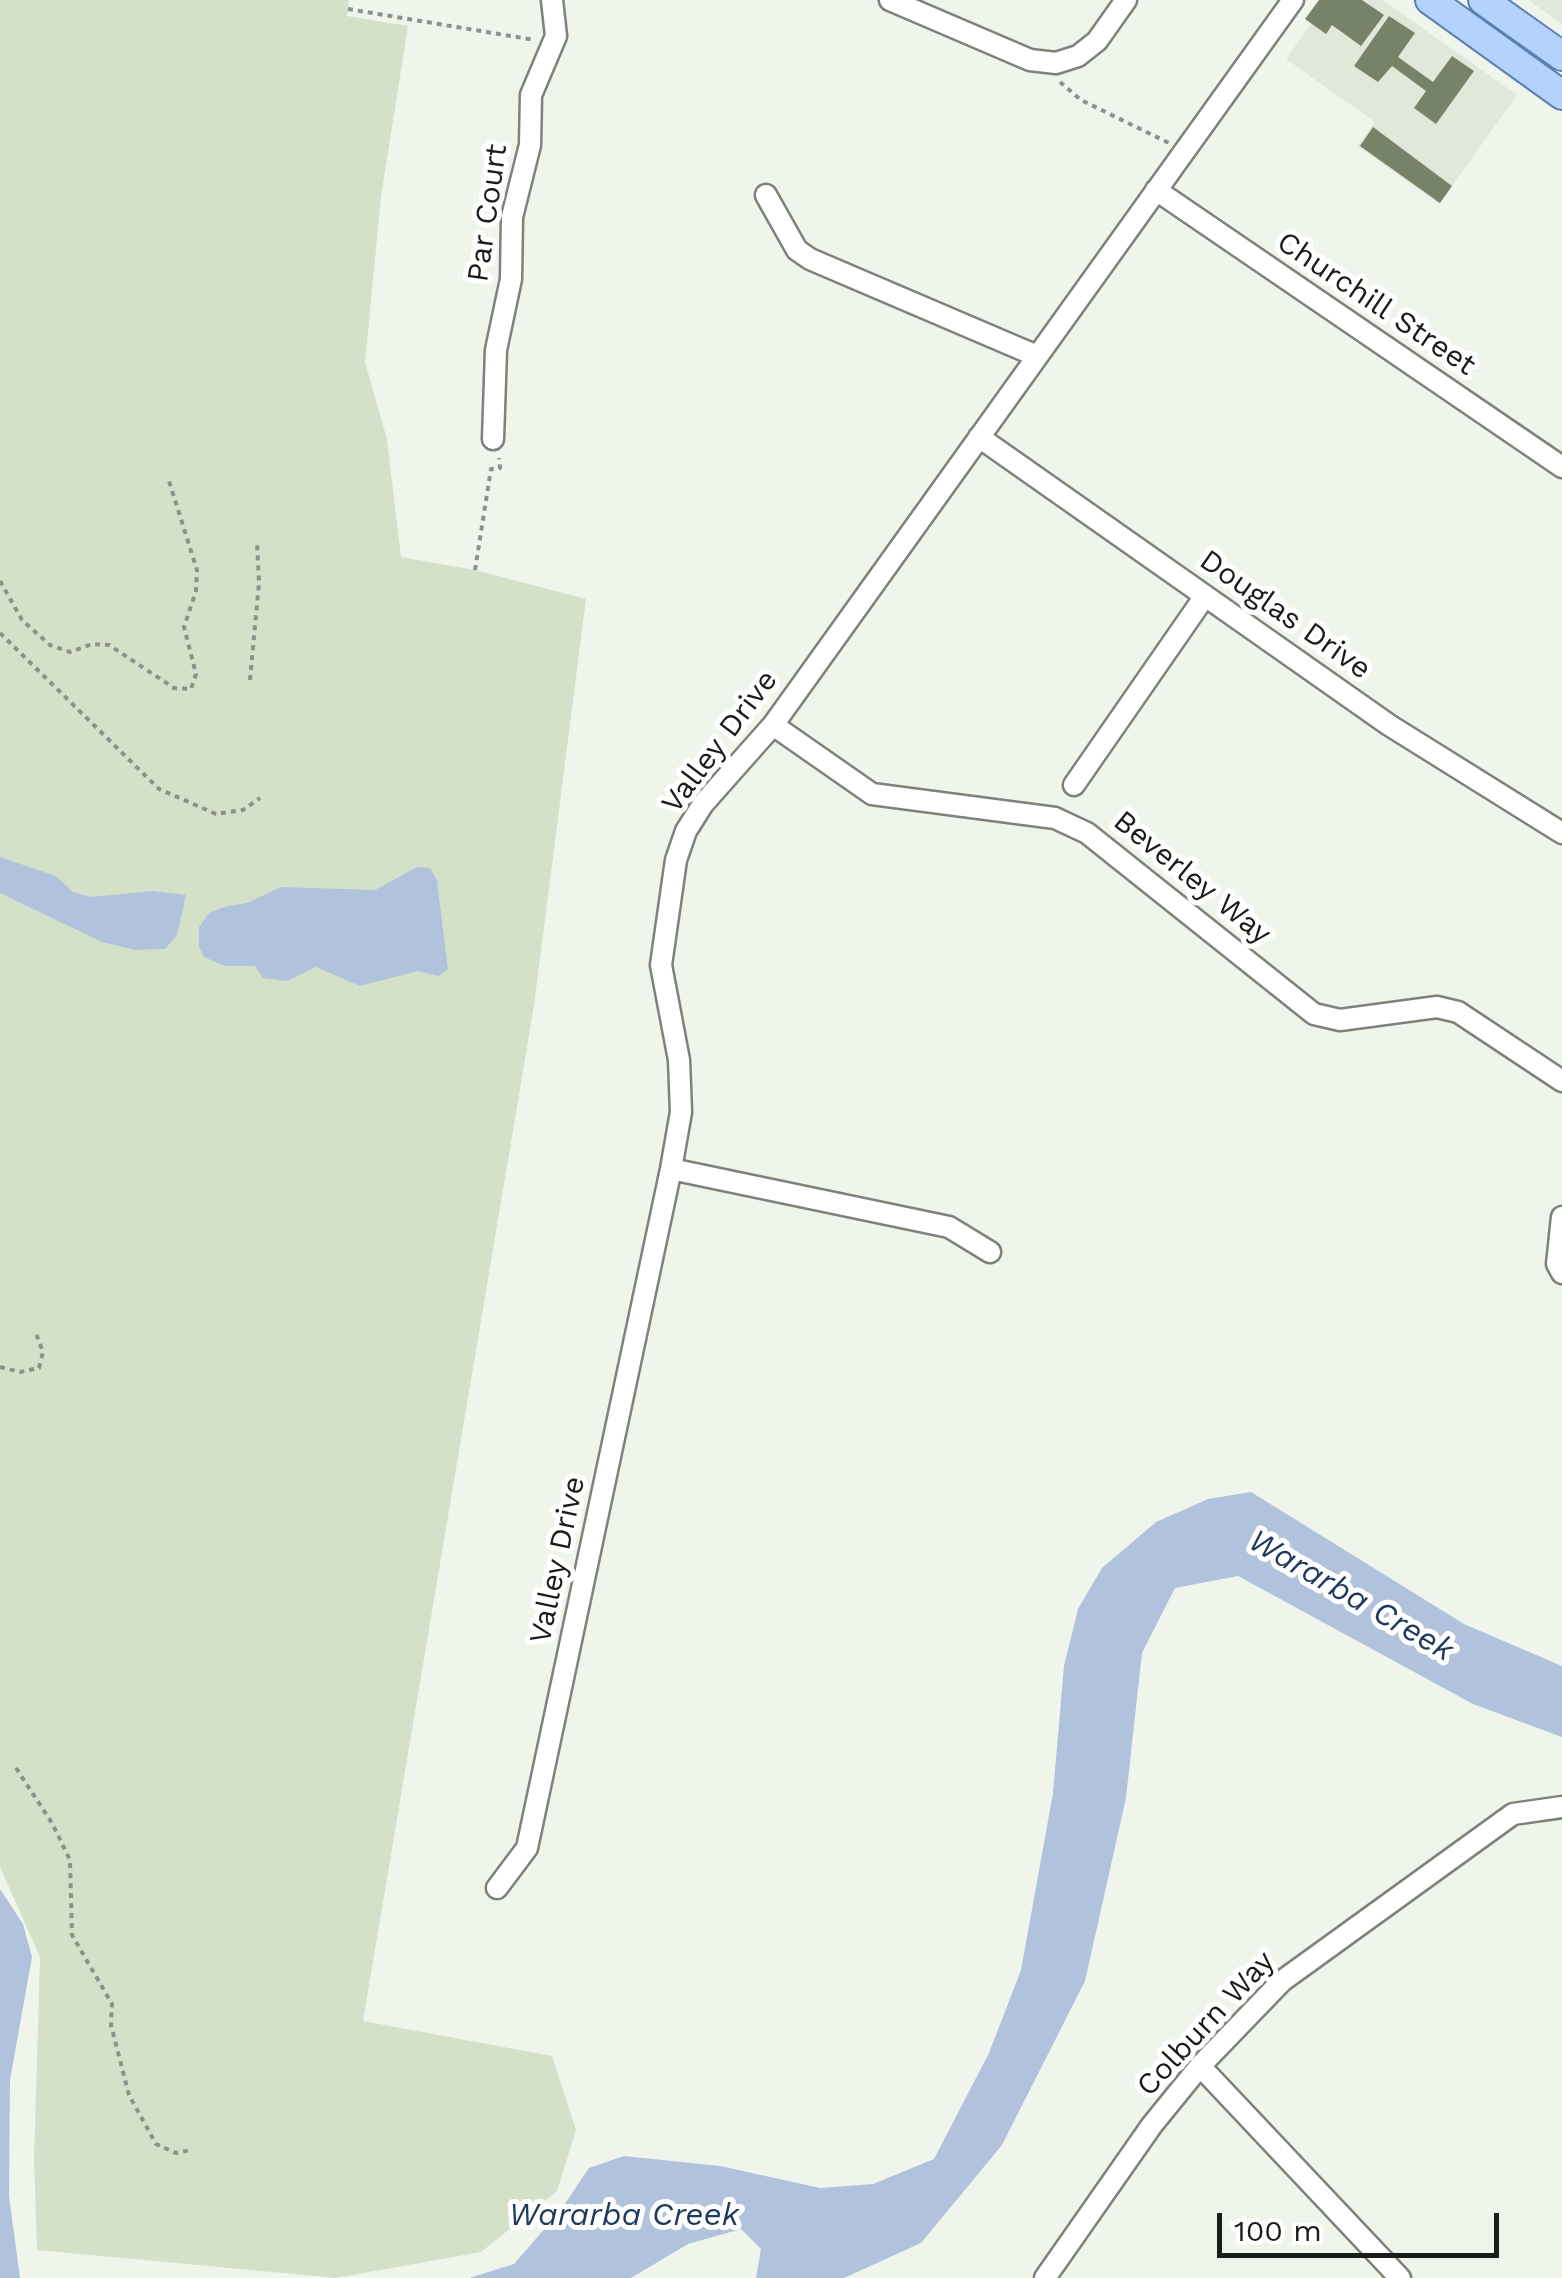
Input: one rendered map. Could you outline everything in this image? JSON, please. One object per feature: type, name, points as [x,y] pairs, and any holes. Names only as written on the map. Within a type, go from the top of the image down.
[{"type":"main road","points":[[1430,0],[1562,94]]},
{"type":"main road","points":[[1483,0],[1562,54]]},
{"type":"street","name":"Par Court","points":[[492,439],[496,350],[511,278],[512,217],[530,145],[532,96],[554,43],[552,0]]},
{"type":"street","points":[[890,0],[1030,60],[1056,63],[1078,56],[1097,41],[1126,0]]},
{"type":"street","name":"Valley Drive","points":[[497,1888],[527,1848],[672,1169],[681,1112],[679,1060],[661,964],[676,860],[703,804],[773,726],[1294,0]]},
{"type":"street","name":"Churchill Street","points":[[1156,190],[1562,467]]},
{"type":"street","points":[[766,195],[797,250],[810,259],[1037,356]]},
{"type":"street","name":"Douglas Drive","points":[[979,437],[1389,725],[1562,833]]},
{"type":"street","points":[[1074,785],[1205,596]]},
{"type":"street","name":"Beverley Way","points":[[773,726],[872,794],[1055,818],[1087,833],[1314,1014],[1340,1020],[1437,1008],[1458,1012],[1562,1081]]},
{"type":"street","points":[[672,1169],[949,1227],[990,1252]]},
{"type":"street","points":[[1562,1218],[1557,1264],[1562,1273]]},
{"type":"street","name":"Colburn Way","points":[[1046,2278],[1152,2125],[1200,2066],[1282,1981],[1513,1814],[1562,1807]]},
{"type":"street","points":[[1200,2066],[1400,2278]]},
{"type":"path","points":[[348,9],[554,43]]},
{"type":"path","points":[[1060,82],[1081,100],[1170,143]]},
{"type":"path","points":[[475,570],[492,469],[500,468],[492,439]]},
{"type":"path","points":[[0,581],[22,620],[50,646],[70,652],[92,644],[109,645],[174,688],[190,688],[196,674],[184,627],[196,591],[197,570],[169,480]]},
{"type":"path","points":[[250,680],[259,583],[256,542]]},
{"type":"path","points":[[0,633],[159,790],[216,814],[242,810],[260,798]]},
{"type":"path","points":[[0,1367],[20,1372],[39,1368],[43,1352],[35,1331]]},
{"type":"path","points":[[16,1768],[52,1822],[70,1860],[72,1935],[112,2004],[111,2024],[129,2094],[156,2144],[176,2153],[192,2150]]},
{"type":"shaded area","points":[[0,0],[349,0],[347,16],[408,26],[381,197],[365,362],[387,439],[401,557],[475,570],[586,599],[534,1006],[363,2021],[552,2056],[576,2130],[557,2191],[481,2252],[336,2278],[37,2250],[34,2159],[40,1957],[0,1867]]},
{"type":"shaded area","points":[[1328,0],[1383,0],[1517,95],[1439,204],[1357,146],[1375,122],[1286,59]]},
{"type":"shaded area","points":[[1528,0],[1562,0],[1562,24]]},
{"type":"water","points":[[0,857],[56,876],[73,892],[91,897],[153,891],[186,895],[177,935],[165,949],[135,950],[102,942],[0,893]]},
{"type":"water","points":[[417,867],[430,868],[437,880],[448,970],[438,976],[418,971],[360,986],[316,967],[287,981],[263,978],[255,966],[225,966],[204,957],[199,947],[199,927],[209,913],[224,907],[247,903],[281,887],[375,890]]},
{"type":"water","name":"Wararba Creek","points":[[1251,1492],[1464,1624],[1562,1666],[1562,1737],[1473,1704],[1238,1576],[1175,1588],[1142,1653],[1126,1798],[1085,1981],[1002,2145],[921,2243],[844,2278],[756,2278],[761,2249],[741,2229],[688,2244],[631,2278],[469,2278],[514,2264],[560,2211],[589,2168],[624,2156],[720,2166],[820,2188],[873,2184],[934,2159],[989,2053],[1021,1970],[1053,1793],[1064,1666],[1078,1609],[1102,1568],[1156,1522],[1208,1499]]},
{"type":"water","points":[[0,1889],[23,1924],[32,1957],[10,2080],[9,2196],[20,2278],[0,2278]]},
{"type":"building","points":[[1319,0],[1362,0],[1384,15],[1361,46],[1332,25],[1326,34],[1305,19]]},
{"type":"building","points":[[1389,16],[1415,33],[1398,57],[1433,82],[1452,56],[1474,71],[1436,124],[1414,108],[1426,91],[1392,66],[1378,82],[1354,66]]},
{"type":"building","points":[[1373,127],[1452,186],[1440,203],[1360,146]]}]
